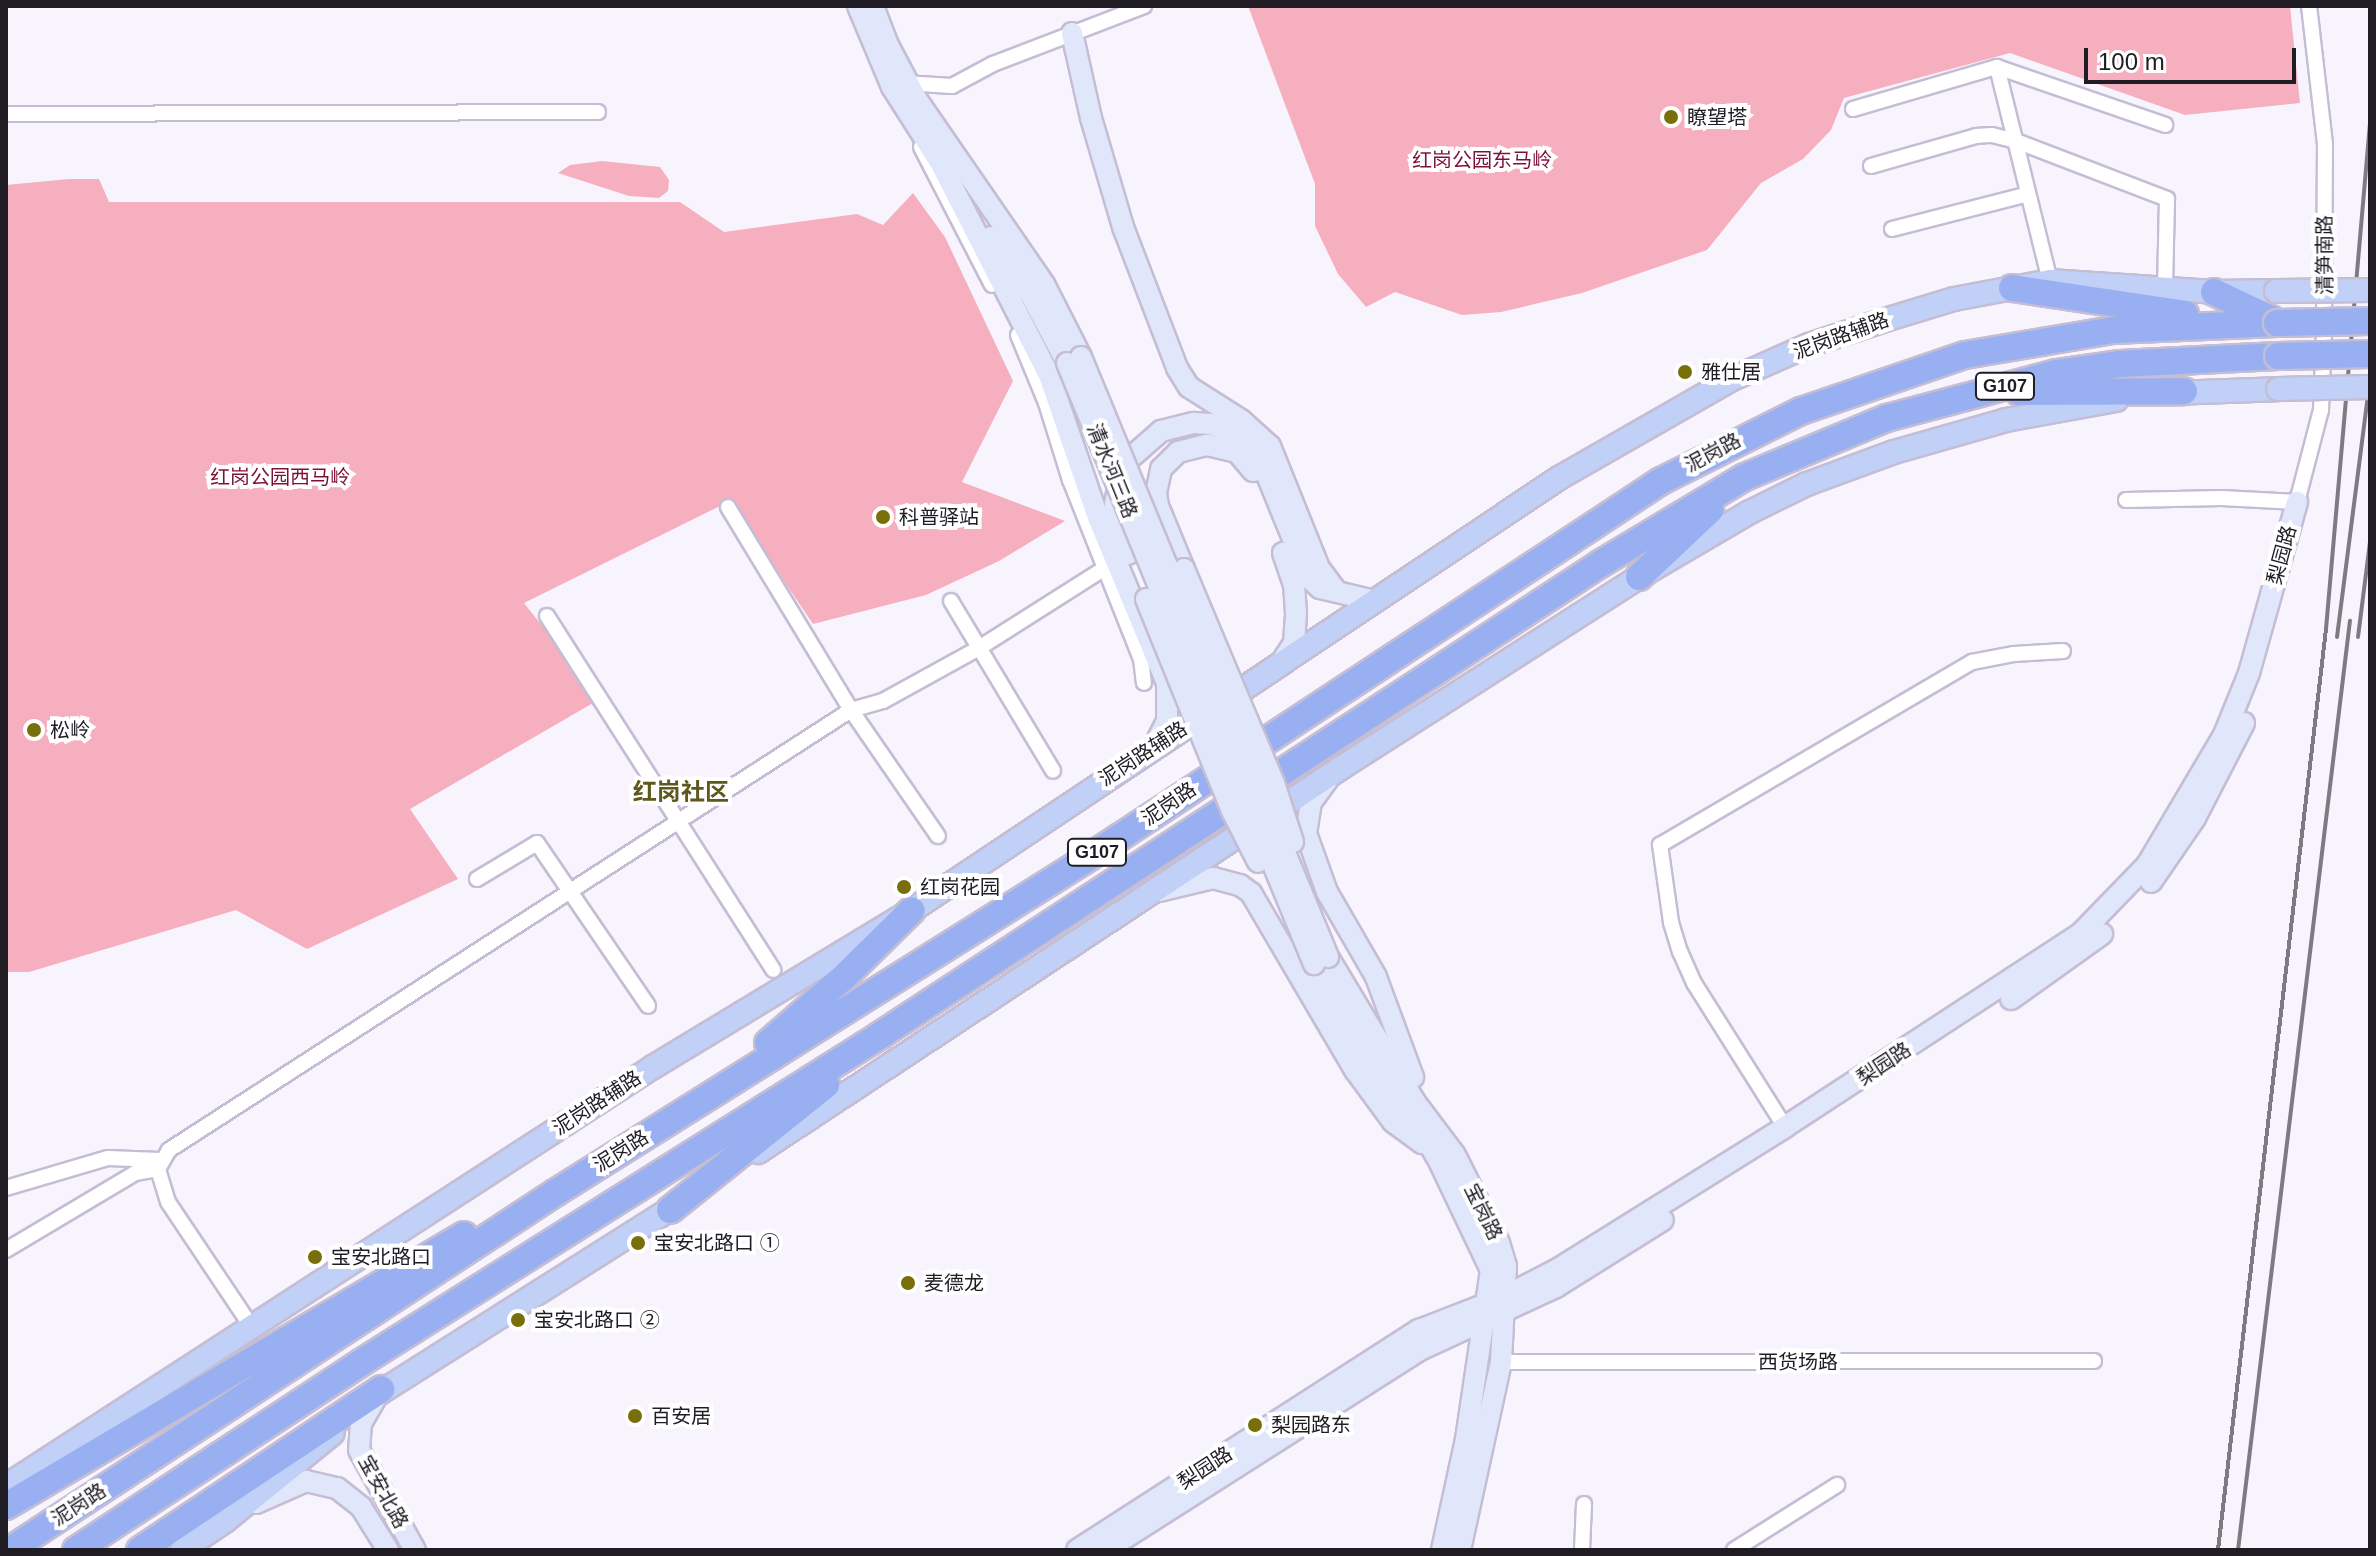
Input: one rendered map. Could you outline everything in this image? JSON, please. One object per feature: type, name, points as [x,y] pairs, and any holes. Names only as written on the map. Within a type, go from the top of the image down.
[{"type":"highway","points":[[2012,288],[2248,322]]},
{"type":"highway","points":[[2214,292],[2277,323]]},
{"type":"highway","name":"G107","points":[[2277,323],[2370,321]]},
{"type":"highway","name":"泥岗路","points":[[10,1550],[555,1193],[1088,858],[1584,529],[1661,481],[1739,438],[1888,378],[1965,355],[2113,330],[2277,323]]},
{"type":"highway","name":"泥岗路","points":[[76,1550],[362,1362],[879,1036],[1600,564],[1745,477],[1887,418],[2056,373],[2120,364],[2370,354]]},
{"type":"highway","points":[[1984,392],[2184,391]]},
{"type":"highway","points":[[1639,577],[1745,477]]},
{"type":"highway","points":[[725,1086],[750,1058],[844,977],[912,910]]},
{"type":"highway","points":[[670,1210],[723,1164],[797,1110],[879,1036]]},
{"type":"highway","points":[[6,1506],[453,1239],[555,1193]]},
{"type":"highway","points":[[203,1506],[342,1389],[362,1362]]},
{"type":"highway","points":[[140,1550],[381,1389]]},
{"type":"main road","name":"泥岗路辅路","points":[[6,1486],[653,1067],[912,910],[1559,478],[1730,380],[1809,345],[1885,320],[1954,299],[2050,281],[2214,292],[2370,290]]},
{"type":"main road","points":[[182,1550],[225,1521],[381,1389],[670,1210],[1339,769],[1639,577],[1750,512],[1807,484],[1894,452],[2006,420],[2184,391],[2370,387]]},
{"type":"main road","points":[[108,1443],[252,1339],[316,1285]]},
{"type":"street","name":"清水河三路","points":[[858,6],[900,84],[1044,284],[1321,960]]},
{"type":"street","name":"清水河三路","points":[[873,6],[900,84],[903,107],[1074,360]]},
{"type":"street","points":[[900,84],[952,86],[993,64],[1144,6]]},
{"type":"street","name":"清笋南路","points":[[2297,502],[2321,410],[2324,331],[2325,144],[2309,6]]},
{"type":"street","points":[[1072,33],[1091,118],[1123,227],[1177,368],[1189,387],[1241,420],[1270,446],[1319,568],[1337,592]]},
{"type":"street","points":[[1853,109],[1997,67],[2165,125]]},
{"type":"street","points":[[1997,67],[2050,281]]},
{"type":"street","points":[[903,107],[1025,349],[1070,480],[1141,659],[1144,683]]},
{"type":"street","points":[[6,114],[598,112]]},
{"type":"street","points":[[1871,166],[1976,136],[2016,141],[2167,199],[2165,288]]},
{"type":"street","points":[[943,168],[1045,363],[1099,520],[1167,683],[1167,721],[1153,748]]},
{"type":"street","points":[[1892,229],[2028,194]]},
{"type":"street","points":[[1321,960],[1232,811],[1118,529],[1117,489],[1121,474],[1138,448],[1161,431],[1194,423],[1225,428],[1250,445],[1269,474],[1303,569],[1320,588],[1375,601]]},
{"type":"street","points":[[1280,664],[1289,653],[1295,635],[1294,585],[1258,479],[1237,452],[1223,446],[1207,445],[1178,452],[1161,469],[1158,506],[1281,801],[1321,960]]},
{"type":"street","points":[[2126,500],[2222,498],[2297,502]]},
{"type":"street","name":"梨园路","points":[[1106,1550],[1422,1349],[1494,1310],[1785,1127],[2052,955],[2081,933],[2129,887],[2178,818],[2237,706],[2297,502]]},
{"type":"street","name":"梨园路","points":[[1077,1550],[1419,1330],[1494,1310],[1556,1287],[2039,981],[2115,922],[2172,854],[2221,773],[2244,724],[2259,679],[2286,568],[2297,502]]},
{"type":"street","points":[[728,507],[851,710],[938,836]]},
{"type":"street","points":[[6,1250],[135,1173],[159,1164],[169,1150],[851,710],[883,701],[979,648],[1105,568]]},
{"type":"street","points":[[951,601],[1053,771]]},
{"type":"street","points":[[547,616],[773,970]]},
{"type":"street","points":[[1785,1127],[1694,983],[1680,952],[1671,922],[1660,845],[1972,662],[2014,654],[2063,651]]},
{"type":"street","points":[[1339,769],[1311,802],[1306,833],[1327,892],[1376,977],[1411,1075],[1446,1156]]},
{"type":"street","points":[[477,879],[537,843],[648,1006]]},
{"type":"street","points":[[1151,894],[1213,878],[1240,885],[1251,893],[1381,1108],[1446,1156]]},
{"type":"street","name":"宝岗路","points":[[1321,960],[1374,1069],[1446,1156],[1499,1243],[1506,1266],[1442,1550]]},
{"type":"street","points":[[6,1188],[108,1158],[159,1164]]},
{"type":"street","points":[[159,1164],[168,1202],[251,1326]]},
{"type":"street","name":"宝岗路","points":[[1460,1550],[1501,1362],[1494,1310]]},
{"type":"street","name":"西货场路","points":[[1501,1362],[2094,1361]]},
{"type":"street","name":"宝安北路","points":[[381,1389],[361,1423],[359,1450],[415,1550]]},
{"type":"street","name":"宝安北路","points":[[225,1521],[295,1484],[322,1483],[348,1494],[361,1507],[388,1550]]},
{"type":"street","points":[[1734,1550],[1837,1485]]},
{"type":"street","points":[[1582,1550],[1584,1504]]},
{"type":"green space","name":"红岗公园东马岭","points":[[1248,6],[2290,6],[2300,103],[2185,115],[2010,53],[1844,98],[1831,130],[1803,159],[1761,183],[1707,250],[1582,293],[1501,312],[1462,315],[1395,292],[1366,307],[1338,274],[1315,226],[1315,184]]},
{"type":"green space","points":[[602,161],[660,167],[669,180],[668,191],[659,198],[629,196],[558,173],[570,165]]},
{"type":"green space","name":"红岗公园西马岭","points":[[99,179],[109,202],[680,202],[724,232],[857,214],[883,225],[913,193],[945,237],[1013,381],[962,482],[1065,521],[999,561],[926,595],[813,624],[730,501],[524,603],[600,699],[410,809],[458,879],[307,949],[236,910],[29,972],[6,972],[6,185]]},
{"type":"railway","points":[[2218,1550],[2326,629],[2370,123]]},
{"type":"railway","points":[[2337,637],[2370,379]]},
{"type":"railway","points":[[2358,637],[2370,542]]},
{"type":"railway","points":[[2238,1550],[2350,621]]},
{"type":"place","name":"瞭望塔","points":[[1671,117]]},
{"type":"place","name":"雅仕居","points":[[1685,372]]},
{"type":"place","name":"科普驿站","points":[[883,517]]},
{"type":"place","name":"松岭","points":[[34,730]]},
{"type":"place","name":"红岗花园","points":[[904,887]]},
{"type":"place","name":"宝安北路口 ①","points":[[638,1243]]},
{"type":"place","name":"宝安北路口","points":[[315,1257]]},
{"type":"place","name":"麦德龙","points":[[908,1283]]},
{"type":"place","name":"宝安北路口 ②","points":[[518,1320]]},
{"type":"place","name":"百安居","points":[[635,1416]]},
{"type":"place","name":"梨园路东","points":[[1255,1425]]},
{"type":"district","name":"红岗社区","points":[[681,792]]}]
